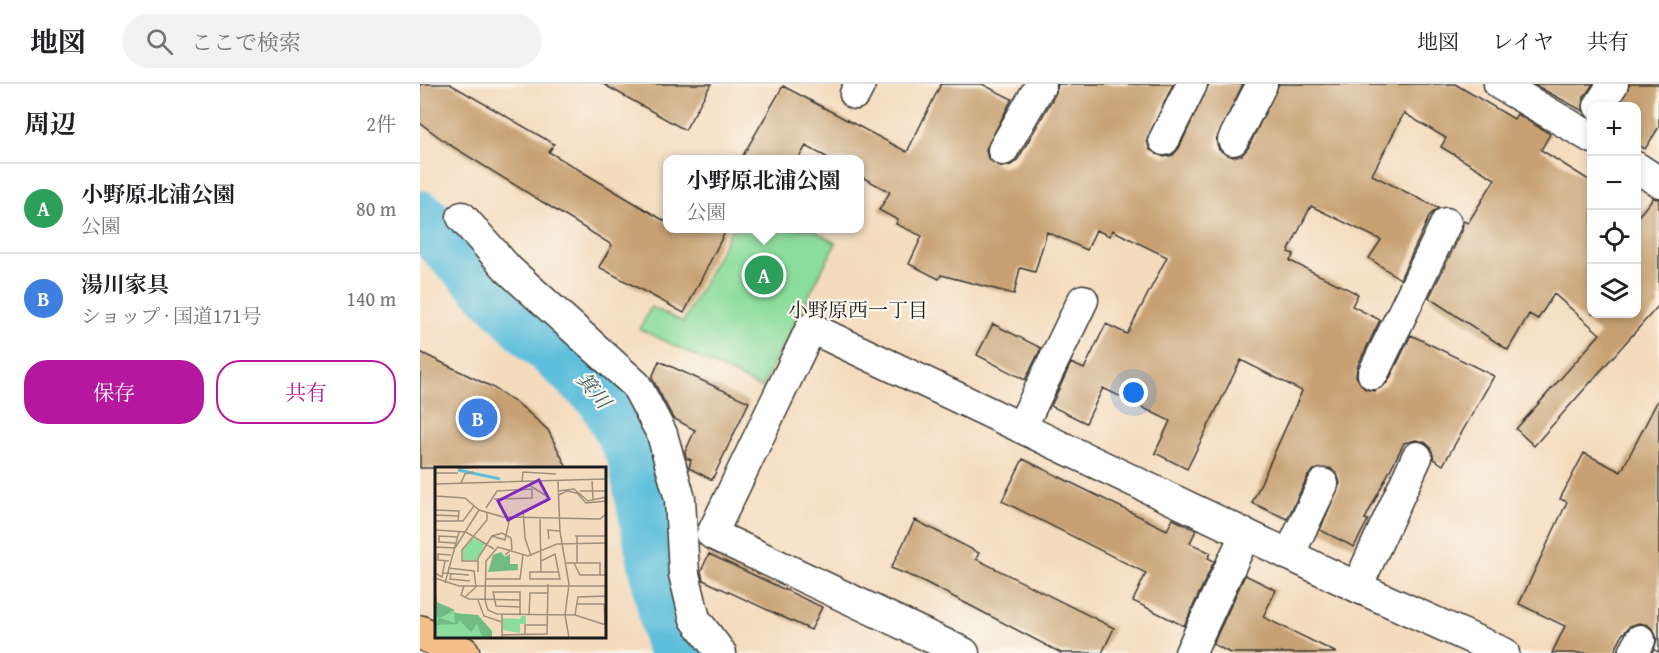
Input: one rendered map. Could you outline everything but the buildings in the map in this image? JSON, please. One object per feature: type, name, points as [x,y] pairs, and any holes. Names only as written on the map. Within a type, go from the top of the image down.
[{"type":"highway","points":[[420,632],[463,653]]},
{"type":"street","points":[[1003,150],[1041,84]]},
{"type":"street","points":[[1164,140],[1192,84]]},
{"type":"street","points":[[1233,140],[1262,84]]},
{"type":"street","points":[[1499,84],[1587,128]]},
{"type":"street","points":[[1602,102],[1613,84]]},
{"type":"street","points":[[1641,170],[1659,182]]},
{"type":"street","points":[[462,217],[508,269],[636,386],[662,434],[680,498],[684,574],[695,619],[721,653]]},
{"type":"street","points":[[1373,374],[1446,223]]},
{"type":"street","points":[[1021,428],[1083,300]]},
{"type":"street","points":[[964,653],[712,534],[811,328],[1245,535],[1504,653]]},
{"type":"street","points":[[1356,587],[1417,457]]},
{"type":"street","points":[[1289,555],[1323,484]]},
{"type":"street","points":[[1190,653],[1245,535]]},
{"type":"green space","points":[[730,233],[819,233],[836,243],[761,388],[640,329],[651,307],[683,322]]},
{"type":"waterway","name":"箕川","points":[[420,218],[537,335],[604,396],[634,453],[671,638],[678,653]]},
{"type":"place","name":"小野原北浦公園","points":[[764,275]]},
{"type":"place","name":"湯川家具","points":[[478,418]]},
{"type":"district","name":"小野原西一丁目","points":[[858,309]]}]
